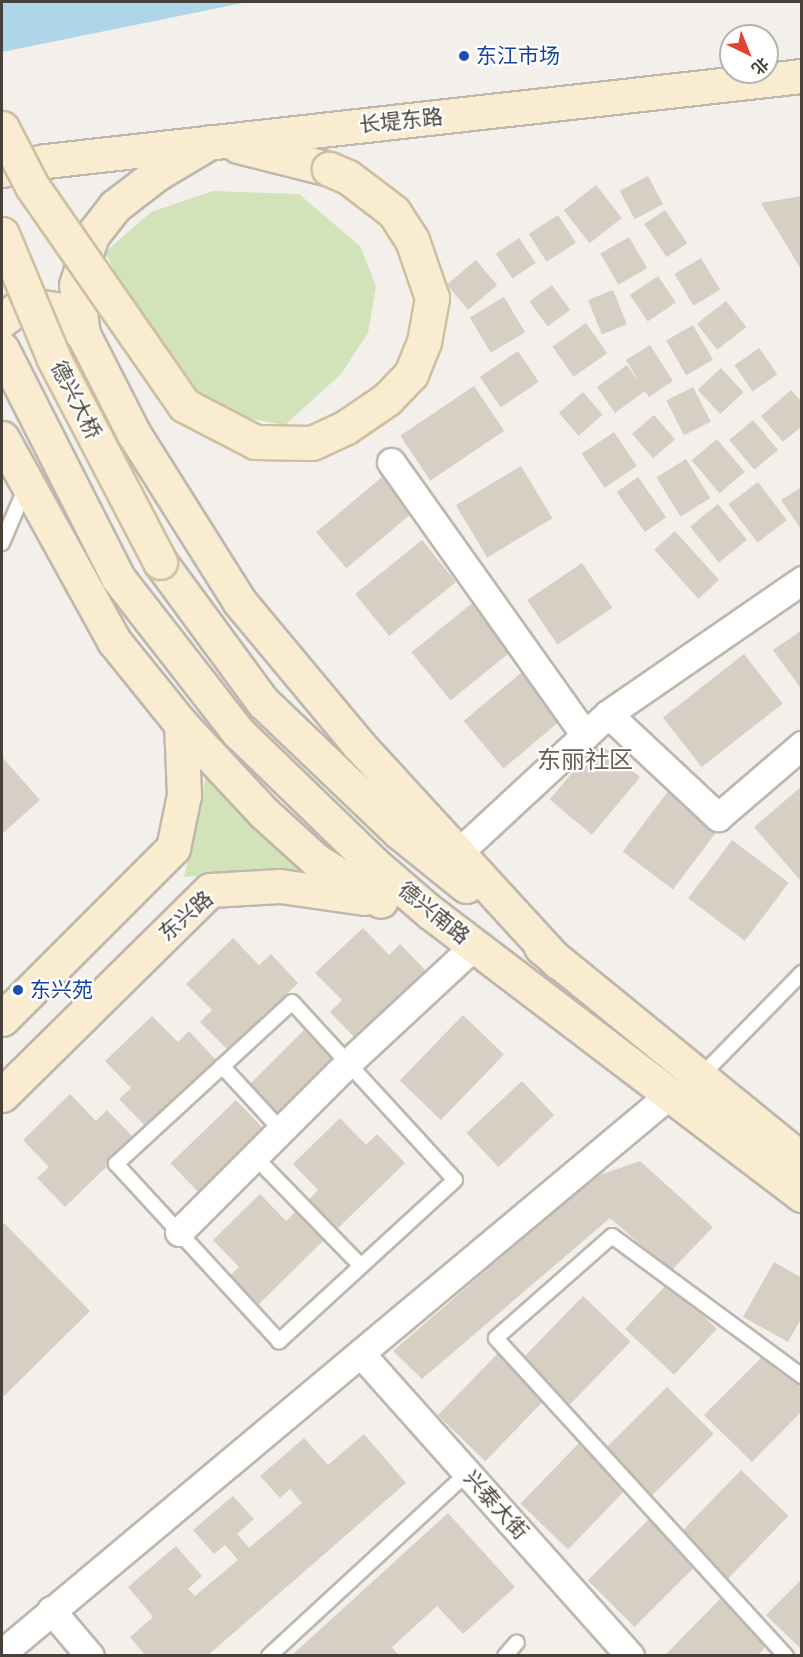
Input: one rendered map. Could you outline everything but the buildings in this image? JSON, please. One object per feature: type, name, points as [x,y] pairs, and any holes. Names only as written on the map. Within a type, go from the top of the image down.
[{"type":"main road","name":"长堤东路","points":[[2,170],[46,161],[801,76]]},
{"type":"main road","points":[[2,128],[32,186],[184,405],[255,442],[312,443],[346,427],[387,399],[411,374],[424,342],[432,298],[412,240],[394,212],[348,177],[329,169],[214,142],[158,173],[115,206],[92,235],[76,285],[83,334]]},
{"type":"main road","name":"德兴大桥","points":[[2,234],[54,359],[160,562]]},
{"type":"main road","points":[[2,320],[23,304],[59,310],[83,334],[134,434],[239,601],[358,744],[558,962]]},
{"type":"main road","name":"德兴大桥","points":[[2,349],[118,578]]},
{"type":"main road","points":[[2,438],[114,641],[181,724],[264,813],[317,861],[381,901]]},
{"type":"main road","name":"德兴南路","points":[[160,562],[263,702],[399,832],[801,1160]]},
{"type":"main road","name":"德兴南路","points":[[118,578],[238,732],[373,863],[430,912],[801,1195]]},
{"type":"main road","points":[[2,1020],[173,848],[184,795],[181,724]]},
{"type":"main road","name":"东兴路","points":[[2,1095],[210,890],[280,886],[381,901],[430,912]]},
{"type":"street","points":[[391,462],[585,735]]},
{"type":"street","points":[[458,853],[608,714],[801,580]]},
{"type":"street","points":[[608,714],[718,817],[801,746]]},
{"type":"street","points":[[179,1232],[348,1063],[475,945]]},
{"type":"street","points":[[2,1653],[51,1610],[362,1355],[670,1094]]},
{"type":"street","name":"兴泰大街","points":[[362,1355],[630,1656]]},
{"type":"street","points":[[51,1610],[90,1656]]},
{"type":"lane","points":[[2,543],[27,485]]},
{"type":"lane","points":[[700,1077],[801,973]]},
{"type":"lane","points":[[292,1002],[348,1063],[455,1180],[279,1341],[116,1164],[292,1002]]},
{"type":"lane","points":[[222,1066],[281,1130]]},
{"type":"lane","points":[[255,1156],[361,1266]]},
{"type":"lane","points":[[786,1656],[496,1338],[612,1236],[801,1376]]},
{"type":"lane","points":[[269,1656],[467,1473]]},
{"type":"lane","points":[[505,1656],[518,1642]]},
{"type":"green space","points":[[213,191],[299,194],[360,246],[376,286],[368,333],[341,374],[285,425],[216,412],[179,375],[134,310],[105,252],[151,212]]},
{"type":"green space","points":[[208,767],[322,876],[250,872],[184,877]]},
{"type":"water","points":[[2,2],[248,2],[2,52]]},
{"type":"place","name":"东江市场","points":[[464,56]]},
{"type":"place","name":"东兴苑","points":[[18,990]]},
{"type":"district","name":"东丽社区","points":[[585,761]]}]
